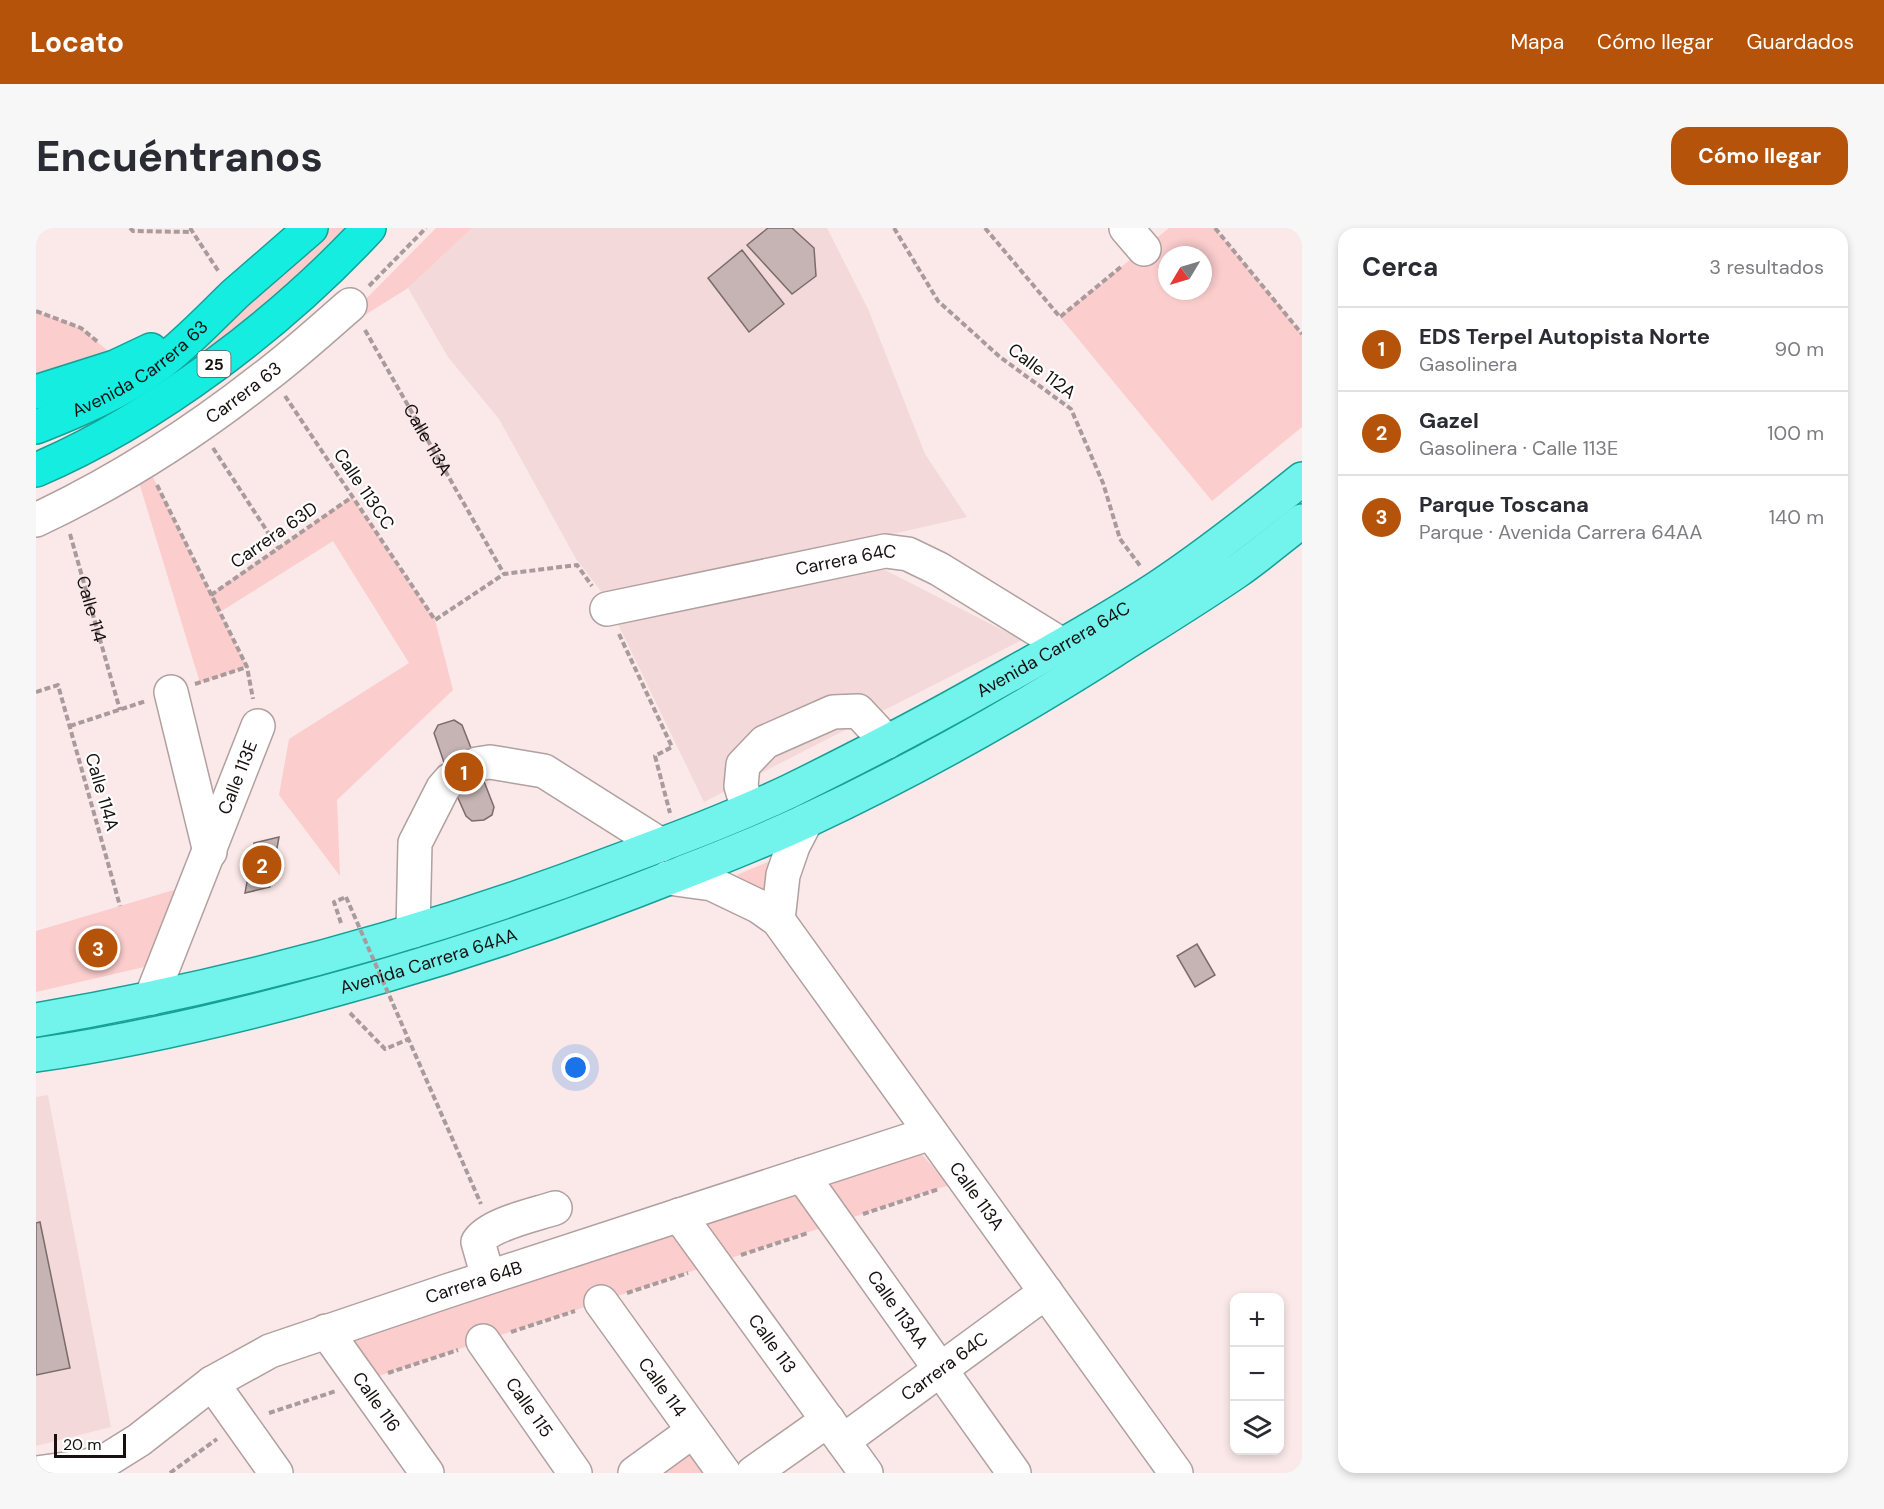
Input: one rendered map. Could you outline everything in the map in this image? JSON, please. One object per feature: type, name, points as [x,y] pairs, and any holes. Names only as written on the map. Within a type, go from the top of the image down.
[{"type":"highway","name":"Avenida Carrera 63","points":[[36,427],[77,411],[120,389],[157,366],[311,228]]},
{"type":"highway","name":"Avenida Carrera 63","points":[[36,470],[113,431],[229,354],[299,297],[369,228]]},
{"type":"highway","name":"Avenida Carrera 63","points":[[36,392],[115,367],[154,348],[235,295]]},
{"type":"main road","name":"Avenida Carrera 64C","points":[[788,792],[934,719],[1064,646],[1156,589],[1227,538],[1302,479]]},
{"type":"main road","name":"Avenida Carrera 64C","points":[[806,821],[950,748],[1030,703],[1239,570],[1302,521]]},
{"type":"main road","name":"Avenida Carrera 64AA","points":[[36,1020],[151,998],[292,966],[413,931],[572,879],[669,842],[788,792]]},
{"type":"main road","name":"Avenida Carrera 64AA","points":[[36,1054],[110,1043],[216,1021],[324,993],[508,938],[668,878],[806,821]]},
{"type":"street","name":"Carrera 63","points":[[49,514],[146,461],[199,426],[270,373],[351,305]]},
{"type":"street","name":"Carrera 64C","points":[[607,609],[885,551],[908,554],[939,569],[1064,646]]},
{"type":"street","points":[[171,692],[210,852]]},
{"type":"street","points":[[748,809],[741,786],[743,765],[765,742],[833,712],[858,711],[887,742]]},
{"type":"street","name":"Calle 113E","points":[[151,998],[258,726]]},
{"type":"street","points":[[413,931],[415,843],[443,788],[464,772],[490,762],[544,771],[669,842]]},
{"type":"street","points":[[778,920],[783,876],[793,846],[806,821]]},
{"type":"street","name":"Calle 113A","points":[[668,878],[712,884],[758,906],[778,920],[1176,1473]]},
{"type":"street","name":"Carrera 64B","points":[[38,1473],[87,1466],[107,1460],[128,1463],[212,1383],[270,1351],[488,1277],[931,1133]]},
{"type":"street","name":"Calle 113AA","points":[[802,1175],[1014,1473]]},
{"type":"street","points":[[488,1277],[478,1242],[482,1235],[492,1229],[555,1208]]},
{"type":"street","name":"Calle 113","points":[[679,1215],[866,1473]]},
{"type":"street","name":"Carrera 64C","points":[[753,1473],[835,1430],[940,1369],[1046,1292]]},
{"type":"street","name":"Calle 114","points":[[601,1302],[724,1473]]},
{"type":"street","name":"Calle 116","points":[[326,1331],[427,1473]]},
{"type":"street","name":"Calle 115","points":[[483,1341],[575,1473]]},
{"type":"street","points":[[212,1383],[276,1473]]},
{"type":"street","points":[[635,1473],[693,1431]]},
{"type":"path","points":[[130,228],[132,231],[192,230],[235,295]]},
{"type":"path","points":[[351,305],[426,228]]},
{"type":"path","name":"Calle 112A","points":[[894,228],[938,301],[1000,357],[1071,409],[1103,483],[1120,539],[1156,589]]},
{"type":"path","points":[[985,228],[1060,317],[1135,238]]},
{"type":"path","points":[[1215,228],[1302,333]]},
{"type":"path","name":"Calle 113A","points":[[351,305],[504,574]]},
{"type":"path","points":[[36,311],[81,328],[123,362]]},
{"type":"path","name":"Calle 113CC","points":[[270,373],[435,620],[504,574]]},
{"type":"path","points":[[199,426],[278,548]]},
{"type":"path","name":"Calle 113E","points":[[146,461],[246,667],[258,726]]},
{"type":"path","name":"Carrera 63D","points":[[211,595],[352,497]]},
{"type":"path","name":"Calle 114","points":[[49,514],[120,710]]},
{"type":"path","points":[[504,574],[577,565],[607,609],[672,747],[655,756],[669,842]]},
{"type":"path","name":"Calle 114A","points":[[36,692],[58,685],[120,906]]},
{"type":"path","points":[[341,923],[334,902],[346,897],[492,1229]]},
{"type":"path","points":[[345,1009],[385,1049],[409,1039]]},
{"type":"path","points":[[170,1473],[240,1423],[965,1180]]},
{"type":"shaded area","points":[[326,228],[349,228],[255,315],[195,361],[234,308]]},
{"type":"shaded area","points":[[436,228],[472,228],[408,288],[365,315],[360,305]]},
{"type":"shaded area","points":[[472,228],[827,228],[868,309],[925,454],[967,517],[607,599],[576,559],[499,419],[448,357],[408,288]]},
{"type":"shaded area","points":[[1169,228],[1215,228],[1302,334],[1302,427],[1212,501],[1060,317]]},
{"type":"shaded area","points":[[36,311],[81,328],[108,351],[60,370],[36,376]]},
{"type":"shaded area","points":[[151,473],[211,594],[352,497],[435,620],[453,690],[337,800],[340,876],[279,795],[289,739],[409,663],[333,541],[220,612],[247,667],[200,683],[138,479]]},
{"type":"shaded area","points":[[849,569],[885,570],[1022,640],[704,802],[617,622]]},
{"type":"shaded area","points":[[770,861],[764,896],[737,875]]},
{"type":"shaded area","points":[[187,886],[153,965],[36,992],[36,931]]},
{"type":"shaded area","points":[[48,1095],[111,1427],[36,1446],[36,1097]]},
{"type":"shaded area","points":[[918,1150],[949,1185],[376,1377],[349,1342]]},
{"type":"shaded area","points":[[686,1442],[708,1473],[642,1473]]},
{"type":"building","points":[[768,228],[792,228],[814,248],[816,276],[792,294],[747,245]]},
{"type":"building","points":[[742,250],[784,304],[749,332],[708,278]]},
{"type":"building","points":[[454,720],[462,725],[494,807],[492,815],[484,820],[472,821],[466,816],[450,780],[434,733],[438,725]]},
{"type":"building","points":[[279,837],[270,887],[245,893],[254,843]]},
{"type":"building","points":[[1197,944],[1215,975],[1195,987],[1177,956]]},
{"type":"building","points":[[40,1222],[70,1368],[36,1375],[36,1223]]},
{"type":"place","name":"EDS Terpel Autopista Norte","points":[[464,772]]},
{"type":"place","name":"Gazel","points":[[262,865]]},
{"type":"place","name":"Parque Toscana","points":[[98,948]]}]
